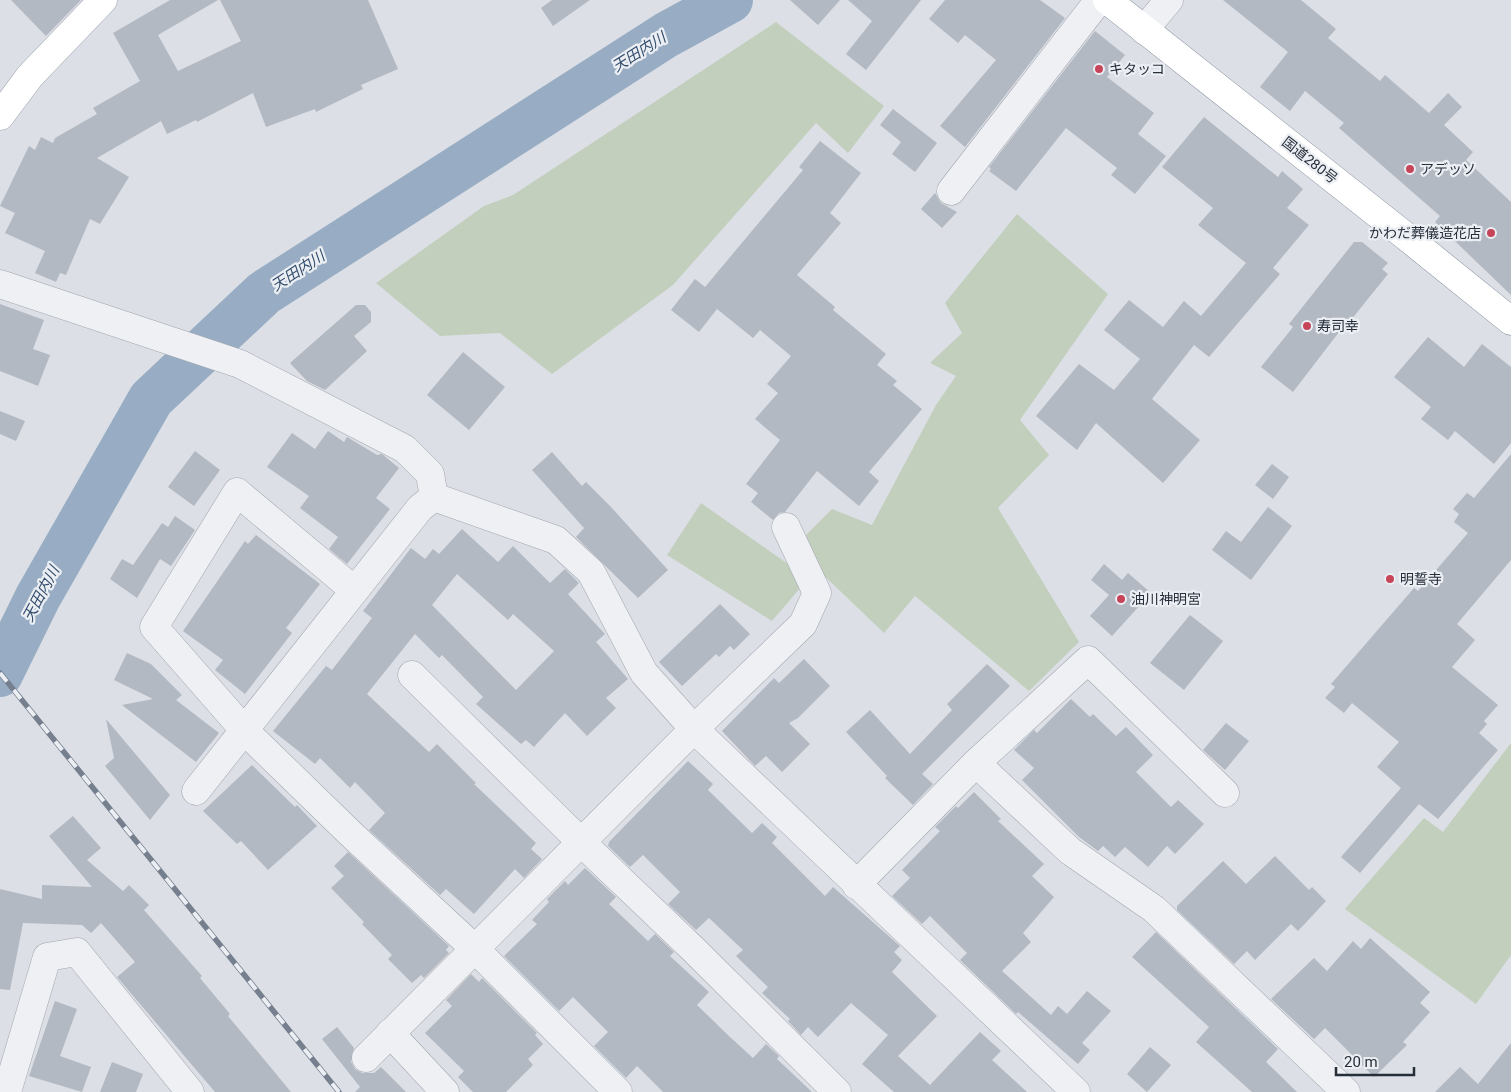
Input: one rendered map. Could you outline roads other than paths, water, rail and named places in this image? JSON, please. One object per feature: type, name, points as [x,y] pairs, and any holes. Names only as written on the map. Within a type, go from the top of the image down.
[{"type":"main road","points":[[0,116],[30,76],[103,0]]},
{"type":"main road","name":"国道280号","points":[[1107,0],[1511,322]]},
{"type":"street","points":[[951,191],[1099,0]]},
{"type":"street","points":[[1144,30],[1169,0]]},
{"type":"street","points":[[0,284],[240,364],[405,449],[430,474],[434,497]]},
{"type":"street","points":[[354,590],[237,492],[154,627],[245,731],[352,835],[475,949],[618,1092]]},
{"type":"street","points":[[196,791],[420,508],[434,497]]},
{"type":"street","points":[[434,497],[556,540],[563,546],[591,572],[644,673],[694,729],[1076,1092]]},
{"type":"street","points":[[366,1058],[694,729],[804,624],[818,593],[786,527]]},
{"type":"street","points":[[856,885],[976,762],[1088,660],[1224,793]]},
{"type":"street","points":[[412,675],[582,843],[693,948],[837,1092]]},
{"type":"street","points":[[976,762],[1070,851],[1154,909],[1346,1092]]},
{"type":"street","points":[[7,1092],[47,957],[77,952],[190,1092]]},
{"type":"street","points":[[390,1033],[445,1092]]},
{"type":"waterway","name":"天田内川","points":[[0,674],[38,597],[151,399],[264,293],[666,35],[730,0]]},
{"type":"railway","points":[[0,673],[339,1092]]},
{"type":"place","name":"キタッコ","points":[[1099,69]]},
{"type":"place","name":"アデッソ","points":[[1410,169]]},
{"type":"place","name":"かわだ葬儀造花店","points":[[1491,233]]},
{"type":"place","name":"寿司幸","points":[[1307,326]]},
{"type":"place","name":"明誓寺","points":[[1390,579]]},
{"type":"place","name":"油川神明宮","points":[[1121,599]]}]
